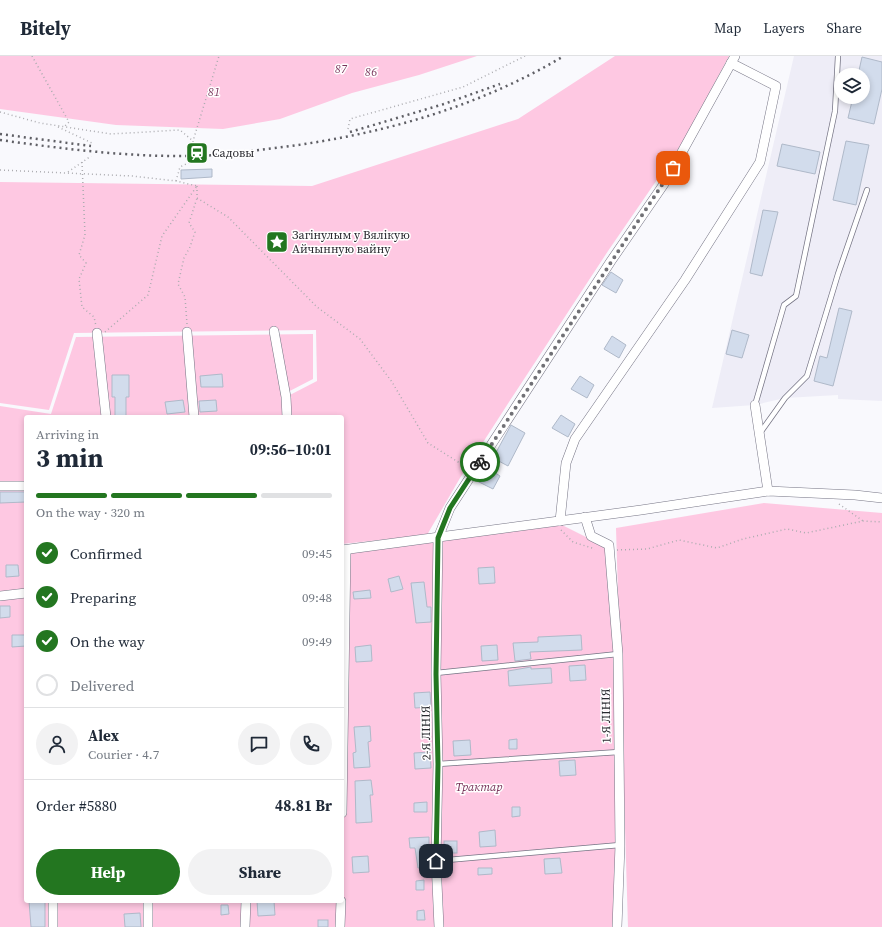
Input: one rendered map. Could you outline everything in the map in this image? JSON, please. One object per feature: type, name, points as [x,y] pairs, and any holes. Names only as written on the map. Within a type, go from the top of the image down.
[{"type":"street","points":[[438,538],[450,508],[611,261],[666,181],[733,60],[776,86],[760,162],[685,280],[575,440],[566,463],[559,524]]},
{"type":"street","points":[[274,331],[286,397],[287,415]]},
{"type":"street","points":[[187,332],[194,415]]},
{"type":"street","points":[[97,333],[106,415]]},
{"type":"street","points":[[754,405],[768,491]]},
{"type":"street","points":[[0,486],[24,486]]},
{"type":"street","points":[[344,550],[559,524],[585,517],[768,491],[855,495],[882,498]]},
{"type":"street","points":[[585,517],[591,536],[609,545],[609,550]]},
{"type":"street","name":"2-Я ЛІНІЯ","points":[[438,538],[436,674],[438,764],[436,861],[439,927]]},
{"type":"street","name":"1-Я ЛІНІЯ","points":[[609,550],[618,654],[620,845],[617,927]]},
{"type":"street","points":[[0,596],[24,593]]},
{"type":"street","points":[[53,903],[53,927]]},
{"type":"street","points":[[148,903],[148,927]]},
{"type":"street","points":[[245,927],[246,903]]},
{"type":"street","points":[[340,927],[341,903]]},
{"type":"lane","points":[[754,405],[784,305],[796,296],[835,111],[838,56]]},
{"type":"lane","points":[[759,434],[785,398],[807,376],[838,274],[867,190]]},
{"type":"lane","points":[[436,674],[618,654]]},
{"type":"lane","points":[[438,764],[619,752]]},
{"type":"lane","points":[[436,861],[620,845]]},
{"type":"path","points":[[32,56],[69,122],[64,127]]},
{"type":"path","points":[[176,181],[180,167],[194,160],[193,141],[219,56]]},
{"type":"path","points":[[348,129],[350,119],[463,87],[525,56]]},
{"type":"path","points":[[0,112],[57,126],[111,134],[180,130],[193,141]]},
{"type":"path","points":[[57,126],[92,143]]},
{"type":"path","points":[[67,173],[91,156]]},
{"type":"path","points":[[82,162],[85,235],[80,255],[86,263],[79,279],[82,307],[94,318],[97,333],[104,333],[148,295],[162,236],[197,186]]},
{"type":"path","points":[[0,170],[132,176],[176,181],[197,186]]},
{"type":"path","points":[[187,332],[185,297],[178,284],[184,258],[190,247],[195,232],[189,223],[197,198],[197,186]]},
{"type":"path","points":[[197,198],[228,217],[317,307],[360,339],[392,382],[428,443],[474,472]]},
{"type":"path","points":[[838,503],[863,521]]},
{"type":"path","points":[[559,524],[573,542],[599,550],[609,550],[646,549],[679,540],[717,548],[743,539],[787,529],[806,533],[863,521],[882,522]]},
{"type":"shaded area","points":[[794,56],[882,56],[882,401],[838,399],[838,395],[785,398],[755,405],[712,408]]},
{"type":"green space","name":"81","points":[[0,56],[477,56],[419,75],[352,93],[280,119],[223,129],[116,125],[0,109]]},
{"type":"green space","points":[[615,56],[729,56],[685,139],[608,251],[509,402],[460,478],[427,535],[344,544],[344,415],[287,415],[286,397],[317,381],[316,330],[74,333],[49,410],[0,403],[0,182],[312,186],[518,119]]},
{"type":"green space","name":"Трактар","points":[[313,334],[313,379],[282,395],[284,415],[24,415],[24,903],[344,903],[344,554],[560,524],[606,547],[614,654],[616,845],[614,927],[0,927],[0,406],[51,414],[76,337]]},
{"type":"green space","points":[[764,503],[882,513],[882,927],[628,927],[616,528]]},
{"type":"building","points":[[862,57],[882,62],[882,89],[874,124],[848,118],[851,104],[870,104],[870,68],[860,68]]},
{"type":"building","points":[[846,141],[869,145],[856,205],[833,200]]},
{"type":"building","points":[[782,144],[820,152],[815,174],[777,166]]},
{"type":"building","name":"Садовы","points":[[212,169],[212,177],[181,179],[181,170]]},
{"type":"building","points":[[763,210],[778,212],[762,276],[750,273]]},
{"type":"building","points":[[611,272],[623,280],[616,293],[602,285]]},
{"type":"building","points":[[839,308],[852,311],[833,386],[814,381],[820,356],[827,358]]},
{"type":"building","points":[[732,330],[749,335],[742,358],[726,354]]},
{"type":"building","points":[[612,336],[626,345],[619,358],[604,349]]},
{"type":"building","points":[[222,374],[223,387],[201,387],[200,376]]},
{"type":"building","points":[[112,375],[129,375],[129,397],[126,397],[126,415],[115,415],[115,397],[112,397]]},
{"type":"building","points":[[580,376],[594,385],[587,398],[571,389]]},
{"type":"building","points":[[183,400],[185,412],[167,414],[165,402]]},
{"type":"building","points":[[216,400],[217,411],[200,412],[199,401]]},
{"type":"building","points":[[561,415],[575,424],[568,437],[552,428]]},
{"type":"building","points":[[511,425],[525,433],[508,466],[493,458]]},
{"type":"building","points":[[486,467],[500,476],[493,489],[477,481]]},
{"type":"building","points":[[0,492],[24,492],[24,502],[0,503]]},
{"type":"building","points":[[6,565],[18,565],[19,576],[6,577]]},
{"type":"building","points":[[494,567],[495,583],[479,584],[478,568]]},
{"type":"building","points":[[399,576],[403,589],[391,592],[388,579]]},
{"type":"building","points":[[424,582],[427,607],[431,607],[431,622],[416,623],[411,583]]},
{"type":"building","points":[[370,590],[371,598],[354,599],[353,592]]},
{"type":"building","points":[[0,606],[10,606],[10,617],[0,618]]},
{"type":"building","points":[[12,635],[24,635],[24,646],[12,647]]},
{"type":"building","points":[[581,635],[582,650],[530,652],[531,659],[515,661],[513,643],[538,642],[538,637]]},
{"type":"building","points":[[371,645],[372,661],[356,662],[355,647]]},
{"type":"building","points":[[497,645],[498,660],[482,661],[481,646]]},
{"type":"building","points":[[585,665],[586,680],[570,681],[569,666]]},
{"type":"building","points":[[531,667],[531,669],[551,668],[552,683],[509,686],[508,671]]},
{"type":"building","points":[[430,692],[431,707],[415,708],[414,693]]},
{"type":"building","points":[[370,726],[371,741],[368,742],[370,767],[354,768],[353,753],[356,752],[354,727]]},
{"type":"building","points":[[517,739],[517,749],[509,749],[509,740]]},
{"type":"building","points":[[470,740],[471,755],[454,756],[453,741]]},
{"type":"building","points":[[430,752],[431,768],[415,769],[414,753]]},
{"type":"building","points":[[575,760],[576,775],[560,776],[559,761]]},
{"type":"building","points":[[371,780],[373,795],[370,795],[372,822],[356,823],[355,781]]},
{"type":"building","points":[[427,802],[427,812],[414,812],[414,803]]},
{"type":"building","points":[[512,807],[520,807],[520,816],[512,817]]},
{"type":"building","points":[[495,830],[496,846],[480,847],[479,832]]},
{"type":"building","points":[[429,837],[429,848],[426,848],[429,867],[418,868],[415,848],[410,848],[409,838]]},
{"type":"building","points":[[444,841],[457,841],[457,853],[444,853]]},
{"type":"building","points":[[368,856],[369,872],[353,873],[352,857]]},
{"type":"building","points":[[560,858],[562,873],[545,874],[544,859]]},
{"type":"building","points":[[478,868],[492,868],[492,874],[478,875]]},
{"type":"building","points":[[424,880],[424,890],[416,890],[416,881]]},
{"type":"building","points":[[29,903],[45,903],[45,927],[31,927]]},
{"type":"building","points":[[257,903],[274,903],[275,915],[258,916]]},
{"type":"building","points":[[221,905],[228,905],[229,914],[221,915]]},
{"type":"building","points":[[424,910],[425,920],[417,920],[417,911]]},
{"type":"building","points":[[140,913],[141,927],[125,927],[124,914]]},
{"type":"building","points":[[318,920],[328,920],[328,927],[318,927]]},
{"type":"railway","points":[[0,140],[96,152],[168,156],[220,155],[306,144],[383,129],[458,106],[494,92],[564,56]]},
{"type":"railway","points":[[350,132],[444,104],[500,84]]},
{"type":"railway","points":[[0,134],[91,146]]},
{"type":"way so far","points":[[480,462],[611,261],[666,181],[673,168]]},
{"type":"place","name":"Садовы","points":[[197,153]]},
{"type":"place","name":"Загінулым у Вялікую Айчынную вайну","points":[[277,242]]},
{"type":"route","points":[[436,861],[438,764],[436,674],[438,538],[450,508],[480,462]]},
{"type":"park label","name":"87","points":[[341,69]]},
{"type":"park label","name":"86","points":[[371,72]]}]
